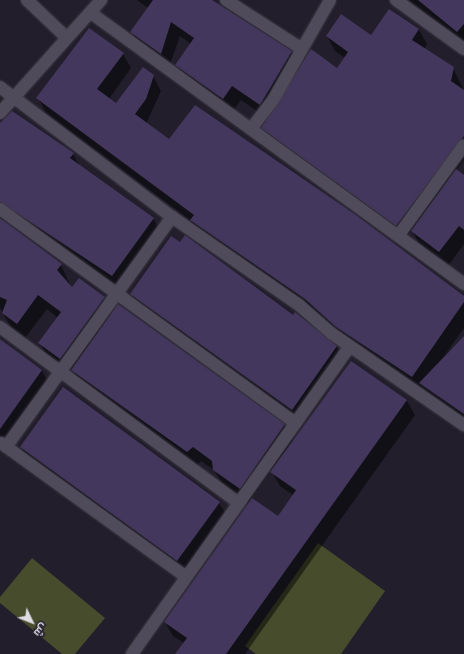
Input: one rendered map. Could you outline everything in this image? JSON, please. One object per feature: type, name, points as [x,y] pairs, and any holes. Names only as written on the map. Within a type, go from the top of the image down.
[{"type":"street","points":[[27,0],[66,37]]},
{"type":"street","points":[[0,113],[66,37],[91,14],[101,0]]},
{"type":"street","points":[[226,0],[302,49]]},
{"type":"street","points":[[251,129],[302,49],[330,0]]},
{"type":"street","points":[[396,0],[464,49]]},
{"type":"street","points":[[91,14],[464,284]]},
{"type":"street","points":[[0,87],[12,98],[172,218],[299,305],[350,346],[464,426]]},
{"type":"street","points":[[398,236],[464,145]]},
{"type":"street","points":[[0,209],[296,423]]},
{"type":"street","points":[[172,218],[62,373],[3,445],[186,577]]},
{"type":"street","points":[[0,328],[239,503]]},
{"type":"street","points":[[132,654],[350,346]]},
{"type":"green space","points":[[318,543],[385,591],[341,654],[256,654],[245,646]]},
{"type":"green space","points":[[32,558],[105,618],[75,654],[62,654],[0,603],[0,597]]},
{"type":"building","points":[[153,0],[212,0],[292,51],[260,105],[232,86],[223,99],[175,65],[194,38],[171,22],[161,54],[130,32]]},
{"type":"building","points":[[418,0],[464,0],[464,24],[457,32]]},
{"type":"building","points":[[389,9],[419,29],[412,40],[454,67],[451,81],[464,90],[464,136],[396,226],[261,128],[311,49],[337,68],[348,52],[326,36],[341,14],[371,35]]},
{"type":"building","points":[[89,28],[124,53],[97,89],[116,103],[143,67],[154,75],[146,99],[135,114],[169,139],[195,105],[356,215],[464,296],[464,302],[412,377],[336,327],[305,299],[190,220],[194,215],[36,98]]},
{"type":"building","points":[[12,111],[74,153],[70,158],[154,218],[112,276],[0,202],[0,123]]},
{"type":"building","points":[[456,169],[464,175],[464,230],[459,226],[439,252],[411,231]]},
{"type":"building","points":[[0,218],[62,264],[57,270],[72,287],[79,278],[105,297],[60,359],[38,343],[61,312],[38,295],[17,324],[2,313],[7,300],[0,297]]},
{"type":"building","points":[[185,235],[293,315],[295,312],[337,346],[292,410],[130,294],[171,236],[180,242]]},
{"type":"building","points":[[118,304],[285,424],[240,489],[213,470],[212,461],[193,447],[187,452],[71,370]]},
{"type":"building","points":[[464,336],[464,414],[419,383]]},
{"type":"building","points":[[0,339],[42,370],[0,429]]},
{"type":"building","points":[[351,361],[407,400],[226,654],[175,654],[187,638],[164,622],[252,498],[278,516],[296,490],[270,472]]},
{"type":"building","points":[[63,387],[220,502],[177,561],[20,447]]}]
